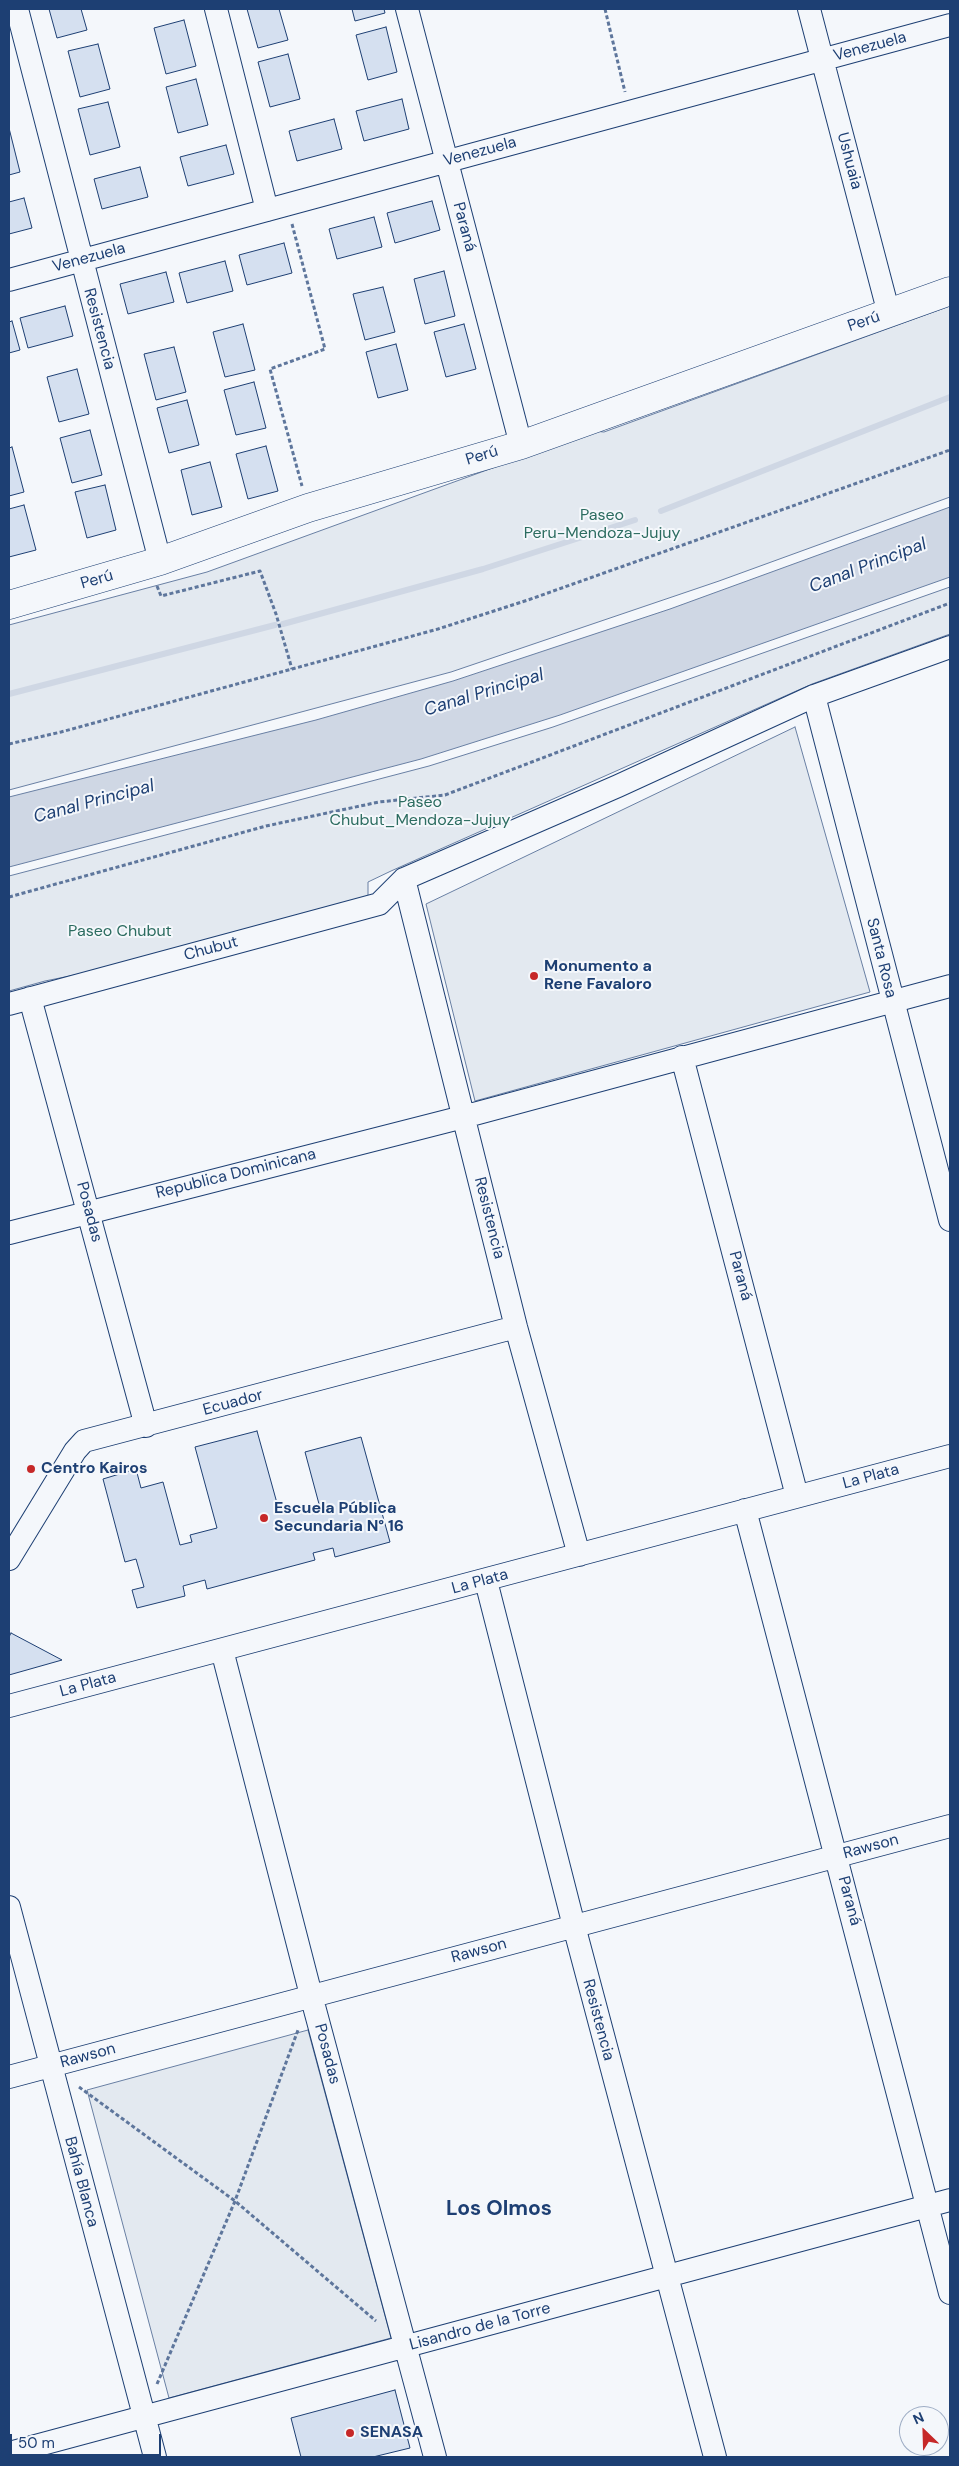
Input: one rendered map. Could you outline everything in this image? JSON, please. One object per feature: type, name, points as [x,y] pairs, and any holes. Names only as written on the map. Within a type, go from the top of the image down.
[{"type":"main road","name":"Perú","points":[[9,605],[155,563],[308,508],[521,445],[950,291]]},
{"type":"street","name":"Resistencia","points":[[17,9],[82,260],[155,563]]},
{"type":"street","points":[[216,9],[277,207]]},
{"type":"street","name":"Paraná","points":[[407,9],[521,445]]},
{"type":"street","name":"Ushuaia","points":[[809,9],[889,314]]},
{"type":"street","name":"Venezuela","points":[[9,280],[950,25]]},
{"type":"street","points":[[404,879],[618,786],[814,696],[950,647]]},
{"type":"street","name":"Santa Rosa","points":[[814,696],[950,1220]]},
{"type":"street","name":"Resistencia","points":[[404,879],[516,1327],[579,1555]]},
{"type":"street","name":"Chubut","points":[[9,1004],[379,904],[404,879]]},
{"type":"street","name":"Republica Dominicana","points":[[9,1233],[89,1211],[463,1117],[950,986]]},
{"type":"street","name":"Posadas","points":[[30,998],[146,1426]]},
{"type":"street","name":"Paraná","points":[[682,1057],[797,1496]]},
{"type":"street","name":"Ecuador","points":[[9,1559],[75,1451],[84,1441],[516,1327]]},
{"type":"street","name":"La Plata","points":[[9,1706],[486,1581],[950,1456]]},
{"type":"street","name":"Paraná","points":[[745,1510],[950,2292]]},
{"type":"street","name":"Resistencia","points":[[486,1581],[574,1926],[715,2457]]},
{"type":"street","name":"Posadas","points":[[222,1650],[311,1995],[435,2457]]},
{"type":"street","name":"Rawson","points":[[9,2077],[950,1826]]},
{"type":"street","name":"Bahía Blanca","points":[[9,1907],[155,2457]]},
{"type":"street","name":"Lisandro de la Torre","points":[[9,2453],[950,2200]]},
{"type":"path","points":[[605,9],[630,112]]},
{"type":"path","points":[[277,207],[325,350],[270,369],[308,508]]},
{"type":"path","points":[[9,744],[292,669],[528,600],[950,450]]},
{"type":"path","points":[[155,563],[161,596],[260,571],[276,614],[292,669]]},
{"type":"path","points":[[9,897],[266,826],[379,802],[445,795],[950,603]]},
{"type":"path","points":[[143,2417],[235,2201],[311,1995]]},
{"type":"path","points":[[50,2066],[235,2201],[406,2346]]},
{"type":"green space","name":"Paseo Peru-Mendoza-Jujuy","points":[[950,306],[950,497],[719,581],[451,672],[9,790],[9,625],[207,572],[594,431],[604,432]]},
{"type":"green space","name":"Paseo Chubut_Mendoza-Jujuy","points":[[950,587],[950,634],[812,684],[391,871],[368,882],[368,896],[129,964],[45,981],[9,991],[9,876],[429,766],[553,727]]},
{"type":"green space","points":[[795,727],[870,992],[475,1101],[426,904]]},
{"type":"green space","points":[[308,2030],[391,2338],[169,2398],[87,2090]]},
{"type":"water","name":"Canal Principal","points":[[950,507],[950,577],[560,715],[421,759],[9,867],[9,797],[316,720],[453,681],[670,609]]},
{"type":"building","points":[[49,9],[81,9],[87,30],[57,38]]},
{"type":"building","points":[[247,9],[279,9],[288,40],[258,48]]},
{"type":"building","points":[[352,9],[384,9],[385,13],[355,21]]},
{"type":"building","points":[[184,20],[196,66],[166,74],[154,28]]},
{"type":"building","points":[[386,27],[397,72],[368,80],[356,35]]},
{"type":"building","points":[[98,44],[110,89],[80,97],[68,51]]},
{"type":"building","points":[[288,54],[300,99],[270,107],[258,62]]},
{"type":"building","points":[[196,79],[208,125],[178,133],[166,87]]},
{"type":"building","points":[[402,99],[409,129],[364,141],[356,111]]},
{"type":"building","points":[[108,102],[120,147],[90,155],[78,109]]},
{"type":"building","points":[[334,119],[342,149],[297,161],[289,131]]},
{"type":"building","points":[[9,128],[20,172],[9,175]]},
{"type":"building","points":[[226,145],[234,174],[188,186],[180,157]]},
{"type":"building","points":[[140,167],[148,197],[102,209],[94,179]]},
{"type":"building","points":[[24,198],[32,228],[9,234],[9,202]]},
{"type":"building","points":[[432,201],[440,230],[395,243],[387,213]]},
{"type":"building","points":[[374,217],[382,247],[337,259],[329,229]]},
{"type":"building","points":[[284,243],[292,273],[247,285],[239,255]]},
{"type":"building","points":[[225,261],[233,291],[187,303],[179,273]]},
{"type":"building","points":[[444,271],[455,316],[425,324],[414,279]]},
{"type":"building","points":[[166,272],[174,302],[128,314],[120,284]]},
{"type":"building","points":[[383,287],[395,332],[365,340],[353,294]]},
{"type":"building","points":[[65,306],[73,336],[28,348],[20,318]]},
{"type":"building","points":[[12,321],[20,350],[9,353],[9,322]]},
{"type":"building","points":[[243,324],[255,370],[225,377],[213,332]]},
{"type":"building","points":[[464,324],[476,369],[446,377],[434,332]]},
{"type":"building","points":[[396,344],[408,390],[378,398],[366,352]]},
{"type":"building","points":[[174,347],[186,392],[156,400],[144,354]]},
{"type":"building","points":[[77,369],[89,414],[59,422],[47,377]]},
{"type":"building","points":[[254,382],[266,428],[236,435],[224,390]]},
{"type":"building","points":[[187,400],[199,445],[169,453],[157,408]]},
{"type":"building","points":[[90,430],[102,475],[72,483],[60,438]]},
{"type":"building","points":[[266,446],[278,491],[248,499],[236,454]]},
{"type":"building","points":[[12,447],[24,492],[9,496],[9,448]]},
{"type":"building","points":[[210,462],[222,507],[192,515],[181,470]]},
{"type":"building","points":[[105,485],[116,530],[87,538],[75,492]]},
{"type":"building","points":[[24,505],[36,550],[9,557],[9,509]]},
{"type":"building","points":[[257,1431],[280,1514],[319,1504],[305,1452],[361,1437],[390,1542],[335,1557],[333,1548],[313,1553],[315,1560],[207,1589],[205,1580],[183,1586],[185,1596],[137,1608],[132,1590],[144,1587],[136,1559],[125,1562],[103,1479],[136,1469],[141,1488],[163,1482],[180,1545],[192,1542],[190,1535],[217,1528],[195,1447]]},
{"type":"building","points":[[11,1633],[62,1660],[9,1675],[9,1637]]},
{"type":"building","name":"SENASA","points":[[395,2390],[410,2448],[373,2457],[301,2457],[291,2418]]},
{"type":"waterway","points":[[661,511],[950,397]]},
{"type":"waterway","points":[[283,624],[483,569],[635,520]]},
{"type":"waterway","points":[[9,694],[275,625]]},
{"type":"place","name":"Monumento a Rene Favaloro","points":[[534,976]]},
{"type":"place","name":"Centro Kairos","points":[[31,1469]]},
{"type":"place","name":"Escuela Pública Secundaria N° 16","points":[[264,1518]]},
{"type":"place","name":"SENASA","points":[[350,2433]]},
{"type":"district","name":"Los Olmos","points":[[499,2209]]},
{"type":"park label","name":"Paseo Chubut","points":[[120,932]]}]
